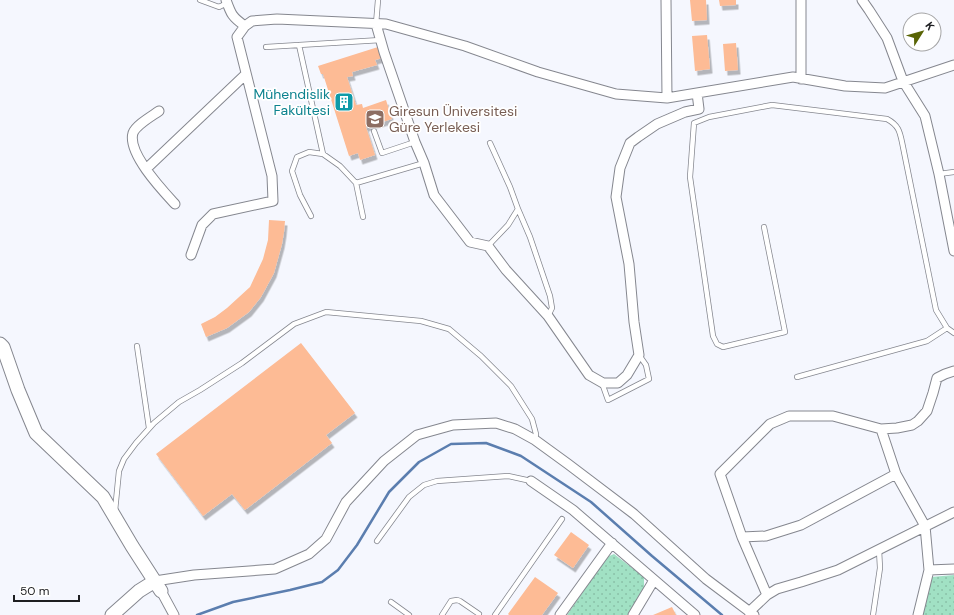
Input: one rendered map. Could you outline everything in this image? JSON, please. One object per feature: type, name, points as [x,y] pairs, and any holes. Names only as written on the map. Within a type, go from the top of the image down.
[{"type":"street","points":[[666,0],[667,98]]},
{"type":"street","points":[[801,0],[801,79]]},
{"type":"street","points":[[862,0],[887,38],[903,81],[924,116],[939,174],[954,251]]},
{"type":"street","points":[[227,2],[231,14],[236,20],[245,26]]},
{"type":"street","points":[[191,255],[202,225],[213,214],[273,201],[272,176],[237,37],[245,26],[252,20],[278,19],[386,24],[457,44],[538,72],[616,94],[667,98],[793,77],[845,86],[884,88],[954,65]]},
{"type":"street","points":[[376,24],[434,195],[470,242],[488,246],[506,270],[548,316],[590,375],[602,383],[618,383],[627,375],[639,355],[634,322],[629,264],[616,197],[620,168],[630,143],[638,137],[657,124],[685,112],[699,109],[697,93]]},
{"type":"street","points":[[146,169],[246,74]]},
{"type":"street","points":[[159,111],[141,124],[133,133],[133,144],[139,159],[175,204]]},
{"type":"street","points":[[0,344],[3,347],[18,390],[36,433],[103,497],[158,586],[174,615]]},
{"type":"street","points":[[767,596],[742,537],[720,474],[770,424],[789,416],[833,416],[881,428],[897,428],[912,425],[927,411],[937,378],[954,371]]},
{"type":"street","points":[[112,615],[139,592],[158,586],[194,575],[275,569],[309,554],[326,539],[346,502],[384,461],[417,435],[453,425],[496,423],[515,429],[535,440],[634,514],[706,579],[751,613],[777,588],[838,570],[954,512]]},
{"type":"street","points":[[881,428],[896,474],[925,526],[929,570],[918,615]]},
{"type":"street","points":[[742,537],[766,536],[801,525],[896,474]]},
{"type":"street","points":[[531,481],[573,510],[695,615]]},
{"type":"street","points":[[560,615],[612,543]]},
{"type":"street","points":[[929,570],[954,569]]},
{"type":"street","points":[[633,615],[654,580]]},
{"type":"lane","points":[[200,0],[220,7],[227,2]]},
{"type":"lane","points":[[376,24],[378,0]]},
{"type":"lane","points":[[266,48],[381,40]]},
{"type":"lane","points":[[300,45],[323,154]]},
{"type":"lane","points":[[764,227],[785,332],[723,347],[717,344],[713,336],[690,177],[694,123],[709,116],[772,105],[887,119],[894,123],[899,130],[904,147],[936,310],[947,328],[954,333]]},
{"type":"lane","points":[[374,131],[382,153],[415,142]]},
{"type":"lane","points":[[490,143],[530,237],[550,296],[552,308],[548,316]]},
{"type":"lane","points":[[311,216],[300,195],[292,171],[297,157],[309,152],[323,154],[340,166],[356,183],[363,217]]},
{"type":"lane","points":[[356,183],[424,163]]},
{"type":"lane","points":[[939,174],[954,172]]},
{"type":"lane","points":[[488,246],[508,225],[518,209]]},
{"type":"lane","points":[[115,517],[119,471],[124,459],[154,422],[179,402],[242,363],[294,324],[326,312],[421,321],[449,329],[481,356],[511,386],[532,419],[536,434],[535,440]]},
{"type":"lane","points":[[797,377],[927,341],[947,328]]},
{"type":"lane","points":[[137,346],[149,428]]},
{"type":"lane","points":[[602,383],[608,400],[650,379],[646,365],[639,355]]},
{"type":"lane","points":[[377,541],[409,497],[424,485],[437,481],[508,476],[531,481]]},
{"type":"lane","points":[[495,615],[562,519]]},
{"type":"lane","points":[[873,615],[880,568],[879,550]]},
{"type":"lane","points":[[442,615],[452,601],[457,600],[479,614]]},
{"type":"lane","points":[[391,602],[409,615]]},
{"type":"green space","points":[[614,554],[644,577],[644,587],[628,615],[567,615],[607,557]]},
{"type":"green space","points":[[954,575],[954,615],[922,615],[931,577]]},
{"type":"building","points":[[690,0],[706,0],[707,20],[692,21]]},
{"type":"building","points":[[719,0],[736,0],[736,5],[720,6]]},
{"type":"building","points":[[707,35],[710,69],[695,71],[692,36]]},
{"type":"building","points":[[736,43],[738,70],[725,71],[723,44]]},
{"type":"building","name":"Mühendislik Fakültesi","points":[[378,47],[382,58],[375,60],[377,65],[352,72],[353,76],[347,77],[356,105],[362,104],[363,108],[386,100],[392,119],[366,127],[375,155],[360,160],[358,153],[349,156],[323,74],[321,74],[318,66]]},
{"type":"building","points":[[269,220],[285,221],[282,244],[274,273],[261,297],[249,312],[227,328],[206,337],[201,324],[215,317],[227,308],[250,287],[263,259],[268,240]]},
{"type":"building","points":[[301,343],[355,413],[326,435],[332,443],[245,510],[232,494],[203,516],[156,454]]},
{"type":"building","points":[[571,532],[589,545],[573,568],[554,555]]},
{"type":"building","points":[[535,577],[558,593],[542,615],[509,615],[508,614]]},
{"type":"building","points":[[672,607],[676,615],[653,615]]},
{"type":"waterway","points":[[197,615],[233,602],[322,582],[338,570],[357,545],[389,492],[419,462],[451,444],[486,443],[521,456],[591,502],[722,615]]},
{"type":"place","name":"Mühendislik Fakültesi","points":[[344,102]]},
{"type":"place","name":"Giresun Üniversitesi Güre Yerlekesi","points":[[375,119]]}]
